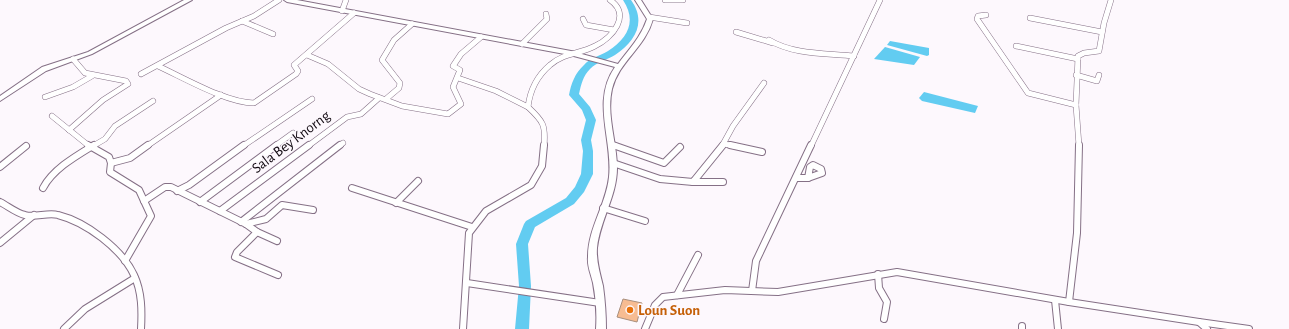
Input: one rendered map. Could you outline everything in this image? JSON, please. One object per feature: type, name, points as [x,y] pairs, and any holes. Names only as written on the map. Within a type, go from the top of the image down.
[{"type":"street","points":[[0,99],[8,95],[44,69],[104,46],[189,0]]},
{"type":"street","points":[[141,74],[220,31],[254,16],[279,0]]},
{"type":"street","points":[[287,0],[574,54],[619,66]]},
{"type":"street","points":[[342,11],[346,0]]},
{"type":"street","points":[[528,107],[529,96],[541,75],[561,57],[593,47],[602,42],[614,30],[620,11],[618,7],[610,0]]},
{"type":"street","points":[[601,329],[600,303],[592,258],[595,232],[613,179],[612,146],[607,113],[608,90],[613,75],[619,66],[645,35],[649,17],[638,0]]},
{"type":"street","points":[[665,0],[683,0]]},
{"type":"street","points":[[752,291],[756,261],[880,0]]},
{"type":"street","points":[[1069,302],[1077,233],[1079,142],[1076,105],[1076,75],[1078,59],[1080,54],[1098,51],[1111,0]]},
{"type":"street","points":[[158,66],[221,95],[248,103],[257,102],[296,74],[298,71],[294,65],[354,13]]},
{"type":"street","points":[[522,44],[547,19],[546,14]]},
{"type":"street","points":[[986,15],[978,16],[977,19],[1028,93],[1076,105]]},
{"type":"street","points":[[649,17],[687,23]]},
{"type":"street","points":[[1030,18],[1102,32]]},
{"type":"street","points":[[583,19],[586,25],[614,30]]},
{"type":"street","points":[[242,21],[273,34]]},
{"type":"street","name":"Sala Bey Knorng","points":[[220,211],[347,117],[361,114],[399,88],[400,83],[382,60],[388,46],[412,24]]},
{"type":"street","points":[[736,32],[791,48],[854,56]]},
{"type":"street","points":[[307,55],[328,64],[359,89],[382,99],[402,106],[448,114],[461,104],[454,90],[460,70],[453,66],[455,62],[481,37]]},
{"type":"street","points":[[1016,46],[1078,59]]},
{"type":"street","points":[[69,130],[103,100],[128,84],[126,81],[92,76],[86,73],[73,59]]},
{"type":"street","points":[[1076,75],[1097,81],[1098,75]]},
{"type":"street","points":[[45,97],[73,87],[92,76]]},
{"type":"street","points":[[458,78],[490,88],[528,107],[542,120],[545,144],[542,166],[531,185],[488,210],[472,227],[468,239],[467,282],[463,329]]},
{"type":"street","points":[[693,182],[724,144],[733,126],[764,83]]},
{"type":"street","points":[[111,163],[130,158],[221,95]]},
{"type":"street","points":[[177,191],[189,185],[312,99]]},
{"type":"street","points":[[43,188],[47,180],[74,158],[105,139],[115,126],[153,101]]},
{"type":"street","points":[[52,116],[92,148],[109,157],[111,163],[110,172],[116,178],[139,190],[151,216],[125,261]]},
{"type":"street","points":[[200,202],[293,133]]},
{"type":"street","points":[[243,223],[343,144]]},
{"type":"street","points":[[724,144],[762,152]]},
{"type":"street","points":[[0,167],[26,146]]},
{"type":"street","points":[[612,146],[664,163],[680,148]]},
{"type":"street","points":[[613,164],[660,179],[693,182],[723,182]]},
{"type":"street","points":[[796,178],[808,179]]},
{"type":"street","points":[[396,203],[418,181]]},
{"type":"street","points":[[144,201],[165,187],[171,187],[277,241]]},
{"type":"street","points":[[352,188],[472,227]]},
{"type":"street","points":[[0,202],[20,214],[57,214],[90,229],[104,239],[125,261],[135,278],[142,305],[141,329]]},
{"type":"street","points":[[243,223],[266,219],[282,205],[313,210]]},
{"type":"street","points":[[603,208],[645,221]]},
{"type":"street","points":[[0,243],[34,215]]},
{"type":"street","points":[[257,232],[237,252],[235,257],[278,274]]},
{"type":"street","points":[[677,295],[698,256]]},
{"type":"street","points":[[645,329],[658,299],[663,297],[725,290],[778,292],[878,274],[906,272],[1055,300],[1249,329]]},
{"type":"street","points":[[878,274],[879,288],[885,296],[887,302],[884,319]]},
{"type":"street","points":[[64,329],[85,310],[135,278]]},
{"type":"street","points":[[467,282],[600,303]]},
{"type":"street","points":[[1055,300],[1058,329]]},
{"type":"street","points":[[1199,322],[1207,329]]},
{"type":"water","points":[[890,41],[929,48],[929,55],[927,56],[887,45]]},
{"type":"water","points":[[885,47],[920,57],[914,65],[874,59]]},
{"type":"water","points":[[924,92],[978,106],[975,113],[922,101],[919,98]]},
{"type":"building","name":"Loun Suon","points":[[623,299],[642,303],[637,322],[617,317]]},
{"type":"waterway","points":[[522,329],[525,286],[522,244],[530,224],[570,201],[580,189],[587,174],[588,151],[586,140],[591,120],[586,109],[574,95],[577,83],[584,70],[592,63],[618,48],[629,36],[635,22],[635,15],[627,0]]},
{"type":"place","name":"Loun Suon","points":[[630,310]]}]
